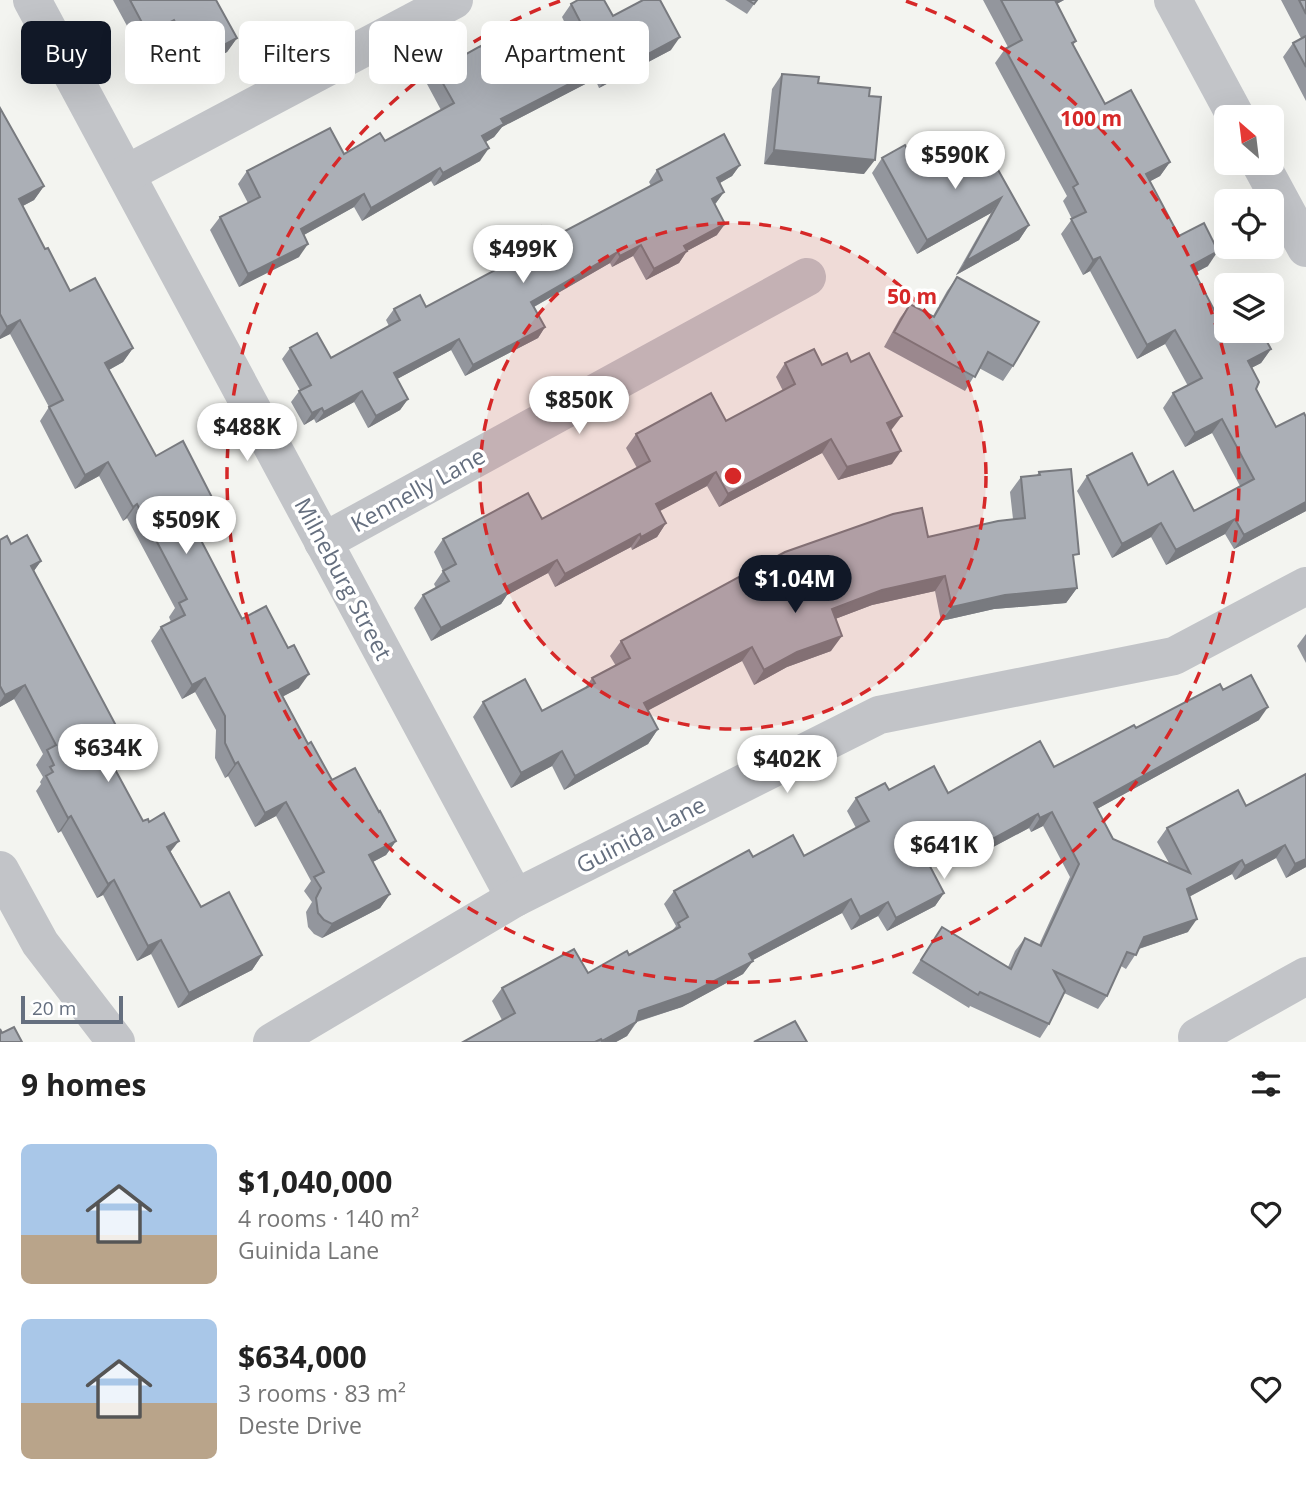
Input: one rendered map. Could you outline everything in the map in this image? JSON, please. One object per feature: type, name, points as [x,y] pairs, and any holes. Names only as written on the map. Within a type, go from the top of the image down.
[{"type":"street","name":"Milneburg Street","points":[[32,0],[515,898]]},
{"type":"street","points":[[126,174],[454,0]]},
{"type":"street","points":[[1173,0],[1230,105]]},
{"type":"street","points":[[1266,175],[1306,248]]},
{"type":"street","name":"Kennelly Lane","points":[[323,542],[807,277]]},
{"type":"street","name":"Guinida Lane","points":[[272,1042],[515,898],[879,715],[1174,656],[1306,586]]},
{"type":"street","points":[[0,870],[40,943],[116,1042]]},
{"type":"street","points":[[1198,1039],[1306,975]]},
{"type":"building","points":[[130,0],[216,0],[237,38],[225,44],[225,21],[141,21]]},
{"type":"building","points":[[578,0],[604,0],[613,16],[643,0],[660,0],[680,37],[649,54],[649,21],[580,21],[571,4]]},
{"type":"building","points":[[1001,0],[1055,0],[1076,41],[1072,43],[1105,104],[1131,90],[1170,162],[1146,174],[1179,236],[1204,223],[1214,243],[1214,253],[1191,266],[1214,310],[1214,343],[1268,343],[1271,349],[1248,361],[1259,382],[1256,389],[1276,427],[1304,413],[1306,417],[1306,502],[1244,535],[1235,519],[1176,550],[1161,523],[1122,544],[1087,476],[1132,453],[1148,485],[1173,471],[1194,511],[1254,479],[1222,419],[1195,433],[1173,393],[1202,378],[1175,330],[1147,345],[1100,257],[1093,260],[1071,219],[1086,212],[1073,187],[1078,184],[1005,49],[1022,40]]},
{"type":"building","points":[[1299,0],[1306,0],[1306,14]]},
{"type":"building","points":[[1306,36],[1306,67],[1293,43]]},
{"type":"building","points":[[481,46],[481,84],[569,84],[501,119],[504,124],[482,136],[489,148],[443,173],[440,168],[371,208],[364,194],[301,229],[308,244],[248,274],[220,217],[260,197],[247,171],[330,128],[344,154],[380,133],[385,141],[454,103],[443,84],[467,84],[467,54]]},
{"type":"building","points":[[782,74],[819,77],[818,83],[870,88],[869,96],[881,97],[875,160],[774,150]]},
{"type":"building","points":[[0,108],[44,186],[19,199],[45,249],[48,248],[70,291],[95,278],[133,348],[105,363],[156,456],[183,441],[220,513],[194,527],[242,619],[266,606],[288,648],[294,645],[309,674],[279,690],[308,744],[311,742],[332,780],[355,768],[396,841],[369,855],[390,894],[332,924],[318,913],[316,898],[321,888],[314,877],[324,872],[286,802],[265,813],[225,743],[225,716],[205,678],[192,685],[161,627],[185,615],[179,603],[187,599],[137,504],[133,507],[108,462],[85,475],[49,407],[63,400],[20,320],[7,327],[0,314]]},
{"type":"building","points":[[724,134],[740,165],[717,178],[724,192],[712,199],[725,224],[684,246],[687,251],[654,269],[641,245],[620,256],[618,252],[531,302],[545,327],[473,365],[459,339],[394,373],[408,399],[376,416],[362,391],[324,412],[322,408],[312,413],[299,391],[311,385],[290,348],[317,333],[331,358],[400,320],[394,309],[420,295],[426,307],[527,253],[518,238],[541,226],[550,239],[662,180],[657,170]]},
{"type":"building","points":[[954,134],[969,162],[986,152],[990,160],[992,159],[1029,225],[966,261],[1001,198],[927,240],[882,158],[905,145],[910,153],[916,150],[918,154]]},
{"type":"building","points":[[957,277],[1039,322],[1013,366],[988,352],[975,377],[894,332],[910,304],[934,317]]},
{"type":"building","points":[[814,349],[822,365],[847,353],[851,362],[869,353],[902,416],[887,423],[901,451],[847,467],[831,439],[728,494],[716,472],[656,504],[666,523],[565,574],[557,560],[508,586],[510,591],[441,628],[423,595],[449,581],[443,571],[456,564],[443,539],[528,493],[542,519],[650,461],[636,434],[711,393],[726,421],[795,384],[785,363]]},
{"type":"building","points":[[1071,469],[1079,554],[1073,555],[1077,588],[1005,595],[952,607],[945,576],[882,590],[832,609],[842,636],[797,652],[764,670],[752,647],[644,703],[658,729],[575,776],[562,751],[521,773],[483,702],[525,679],[542,711],[595,683],[592,678],[630,658],[621,641],[785,552],[893,514],[922,508],[928,537],[998,521],[1025,518],[1021,477]]},
{"type":"building","points":[[27,535],[41,561],[31,566],[129,750],[110,760],[143,821],[148,819],[149,822],[164,813],[179,841],[167,847],[201,907],[229,892],[262,955],[189,993],[161,940],[148,946],[114,880],[108,884],[71,816],[68,818],[46,776],[53,772],[50,767],[54,765],[47,750],[56,745],[25,685],[5,695],[0,686],[0,540],[7,536],[11,544]]},
{"type":"building","points":[[1251,675],[1268,707],[1094,803],[1113,839],[1190,873],[1167,828],[1238,790],[1246,806],[1306,774],[1306,859],[1295,864],[1285,845],[1245,866],[1242,860],[1187,889],[1197,919],[1144,937],[1136,955],[1127,952],[1107,996],[1054,971],[1065,991],[1049,1024],[980,992],[978,995],[921,960],[942,927],[1011,969],[1025,938],[1041,946],[1079,864],[1052,812],[1040,818],[1038,814],[989,841],[981,825],[924,855],[944,893],[896,918],[888,902],[860,917],[851,899],[749,954],[753,961],[691,993],[639,1011],[636,1022],[602,1041],[463,1042],[515,1013],[502,988],[574,949],[588,973],[627,951],[629,955],[680,927],[678,923],[688,917],[674,891],[749,850],[753,857],[793,835],[804,856],[869,821],[856,798],[885,783],[889,790],[934,766],[948,793],[1040,741],[1054,767],[1220,684],[1223,690]]},
{"type":"building","points":[[795,1021],[807,1042],[754,1042]]},
{"type":"building","points":[[14,1027],[22,1042],[0,1042],[0,1029],[2,1033]]}]
